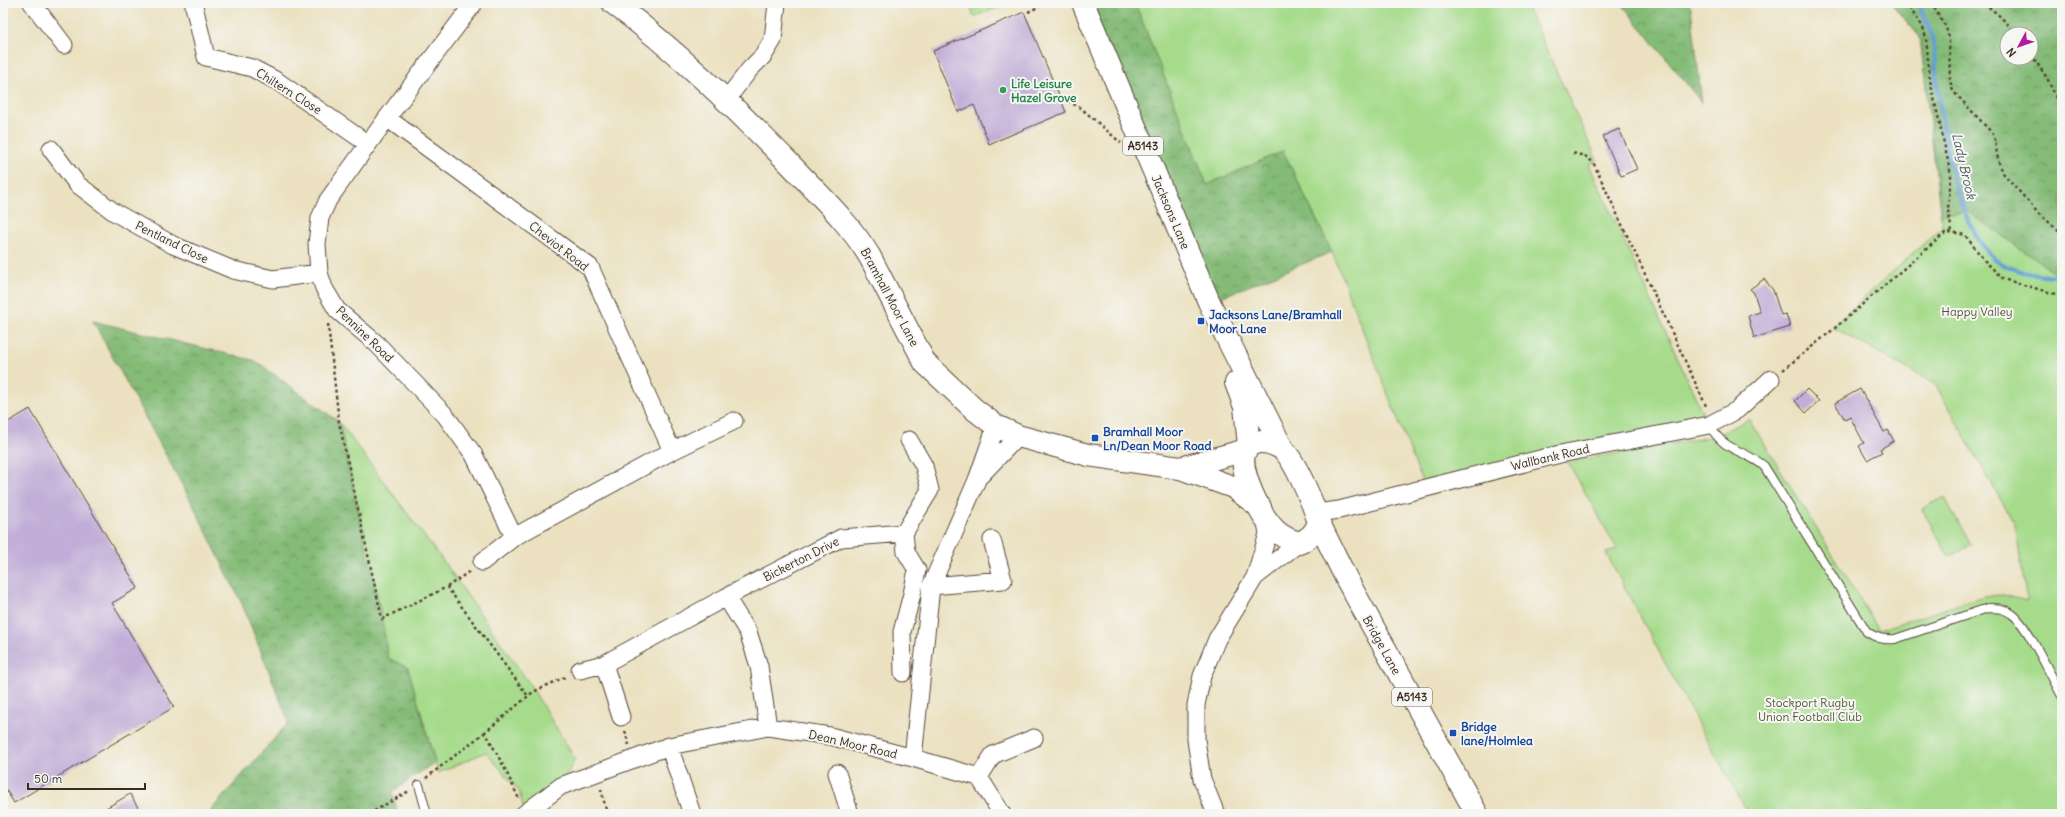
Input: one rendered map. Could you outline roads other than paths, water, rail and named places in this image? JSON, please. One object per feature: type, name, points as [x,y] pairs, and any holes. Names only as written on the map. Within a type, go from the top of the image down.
[{"type":"main road","name":"Bramhall Moor Lane","points":[[613,3],[649,30],[726,100],[833,209],[861,242],[925,363],[974,410],[996,426],[1018,436],[1088,455],[1180,468],[1233,487],[1263,512]]},
{"type":"main road","name":"Jacksons Lane","points":[[1083,3],[1203,288],[1245,407],[1247,448],[1243,462],[1246,479],[1263,512]]},
{"type":"main road","name":"Jacksons Lane","points":[[1203,288],[1282,448],[1291,459],[1317,518]]},
{"type":"main road","name":"Bramhall Moor Lane","points":[[1180,468],[1247,448],[1257,442],[1269,442],[1282,448]]},
{"type":"main road","name":"Bridge Lane","points":[[1263,512],[1274,529],[1286,539],[1301,542],[1347,580]]},
{"type":"main road","points":[[1301,542],[1314,533],[1317,518]]},
{"type":"main road","name":"Bridge Lane","points":[[1317,518],[1347,580],[1476,814]]},
{"type":"street","points":[[32,3],[64,45]]},
{"type":"street","name":"Pennine Road","points":[[474,3],[387,118],[328,200],[320,218],[317,244],[319,273],[324,288],[337,310],[377,344],[445,415],[474,456],[514,537]]},
{"type":"street","points":[[726,100],[750,69],[764,56],[773,40],[777,3]]},
{"type":"street","name":"Chiltern Close","points":[[194,6],[206,57],[252,68],[278,81],[368,144]]},
{"type":"street","name":"Cheviot Road","points":[[387,118],[590,267],[672,451]]},
{"type":"street","name":"Pentland Close","points":[[51,149],[77,184],[114,212],[173,245],[233,270],[273,279],[319,273]]},
{"type":"street","name":"Wallbank Road","points":[[1317,518],[1327,512],[1560,454],[1711,424],[1737,410],[1771,379]]},
{"type":"street","points":[[482,562],[514,537],[672,451],[734,421]]},
{"type":"street","name":"Dean Moor Road","points":[[525,814],[561,786],[632,759],[669,746],[768,727],[830,736],[913,758],[931,586],[977,480],[996,426]]},
{"type":"street","name":"Dean Moor Road","points":[[977,480],[1018,436]]},
{"type":"street","points":[[903,673],[902,632],[917,570],[906,552],[904,533],[930,490],[924,466],[909,440]]},
{"type":"street","points":[[1216,814],[1202,779],[1196,740],[1196,705],[1202,676],[1217,639],[1255,577],[1268,534],[1263,512]]},
{"type":"street","name":"Bickerton Drive","points":[[580,670],[604,664],[726,597],[841,538],[904,533]]},
{"type":"street","points":[[931,586],[1003,580],[992,540]]},
{"type":"street","points":[[1255,577],[1301,542]]},
{"type":"street","points":[[726,597],[748,632],[759,666],[768,727]]},
{"type":"street","points":[[604,664],[621,717]]},
{"type":"street","points":[[979,777],[993,755],[1034,738]]},
{"type":"street","points":[[669,746],[692,814]]},
{"type":"street","points":[[913,758],[979,777],[1002,814]]},
{"type":"street","points":[[837,773],[850,814]]},
{"type":"lane","points":[[1711,424],[1723,444],[1754,458],[1764,466],[1867,632],[1874,637],[1884,640],[1895,639],[1988,608],[2001,608],[2013,614],[2023,626],[2062,696]]},
{"type":"lane","points":[[418,785],[427,814]]},
{"type":"waterway","name":"Lady Brook","points":[[1917,3],[1932,35],[1943,128],[1955,184],[1964,211],[1976,235],[1990,254],[2008,267],[2035,274],[2062,276]]},
{"type":"place","name":"Life Leisure Hazel Grove","points":[[1003,90]]},
{"type":"place","name":"Jacksons Lane/Bramhall Moor Lane","points":[[1201,321]]},
{"type":"place","name":"Bramhall Moor Ln/Dean Moor Road","points":[[1095,438]]},
{"type":"place","name":"Bridge lane/Holmlea","points":[[1453,733]]},
{"type":"park label","name":"Happy Valley","points":[[1977,311]]},
{"type":"park label","name":"Stockport Rugby Union Football Club","points":[[1810,709]]}]
